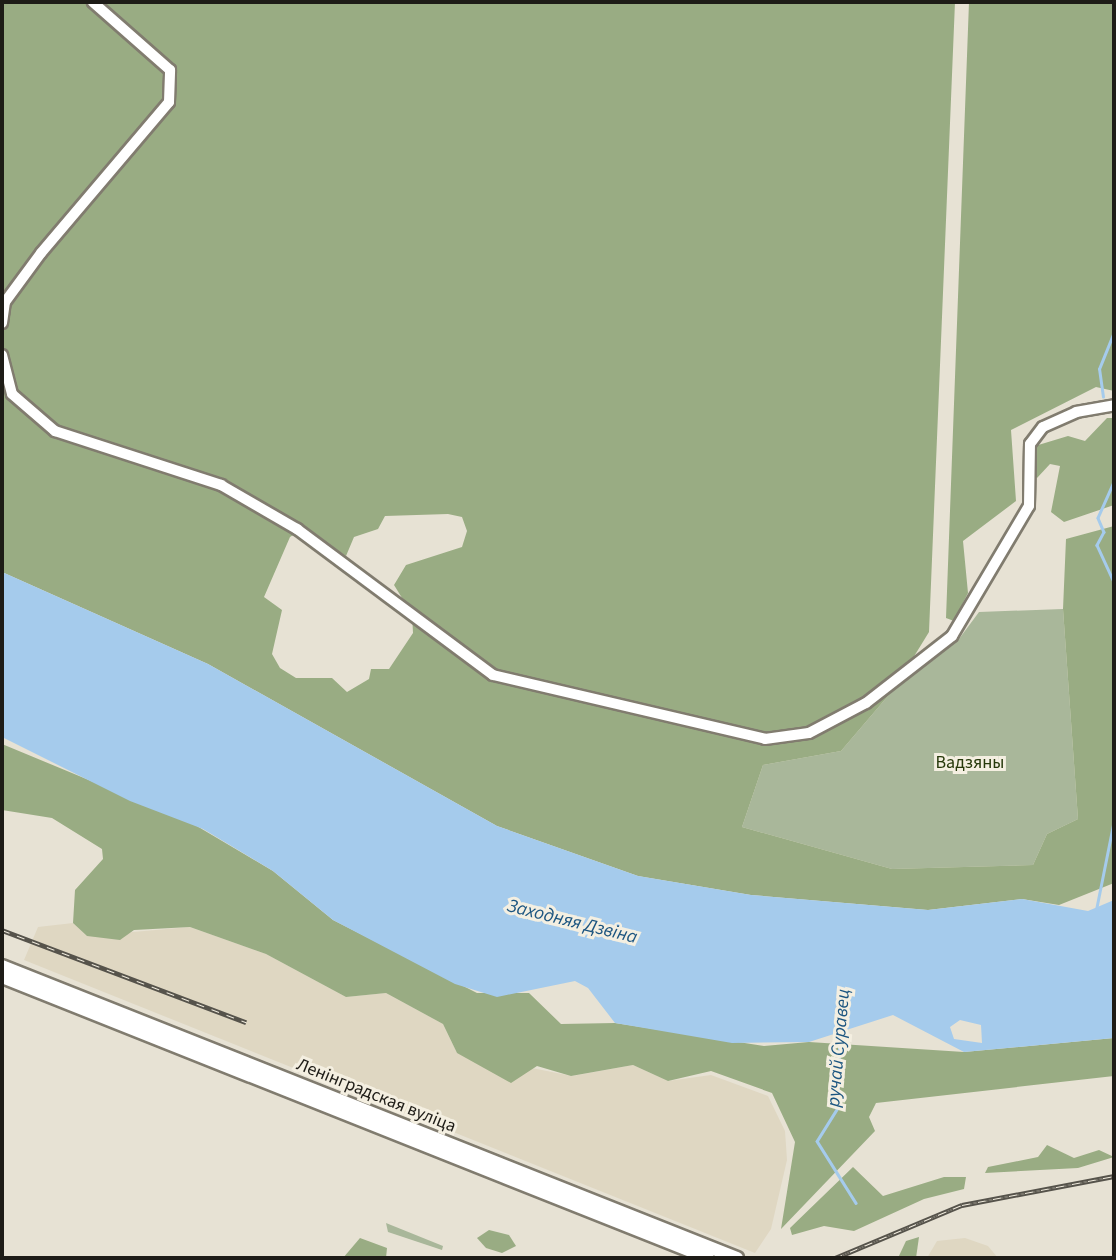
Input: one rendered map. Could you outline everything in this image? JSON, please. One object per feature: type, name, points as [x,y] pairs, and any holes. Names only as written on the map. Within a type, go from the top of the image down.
[{"type":"main road","name":"Ленінградская вуліца","points":[[2,965],[737,1258]]},
{"type":"main road","name":"Ленінградская вуліца","points":[[2,978],[708,1258]]},
{"type":"street","points":[[2,323],[5,302],[41,253],[169,102],[170,70],[93,2]]},
{"type":"street","points":[[2,355],[12,394],[55,431],[220,485],[297,529],[493,676],[765,739],[809,733],[866,703],[952,636],[1029,506],[1030,444],[1043,427],[1065,417],[1114,405]]},
{"type":"shaded area","points":[[73,923],[87,936],[190,927],[266,954],[346,997],[386,993],[443,1024],[457,1053],[572,1076],[633,1065],[668,1081],[711,1075],[768,1096],[785,1131],[787,1160],[771,1229],[755,1253],[24,960],[38,927]]},
{"type":"shaded area","points":[[965,1238],[988,1246],[998,1258],[927,1258],[937,1241]]},
{"type":"green space","points":[[2,2],[955,2],[929,632],[894,689],[841,751],[763,765],[742,827],[892,869],[1033,865],[1047,834],[1078,819],[1063,609],[1066,539],[1114,526],[1114,883],[1059,905],[1022,899],[928,910],[751,895],[638,876],[497,826],[208,664],[2,572]],"holes":[[[448,514],[462,517],[467,531],[462,547],[406,565],[394,585],[412,614],[413,633],[389,669],[371,669],[369,679],[347,692],[332,678],[296,678],[280,668],[272,654],[282,610],[264,597],[290,537],[304,528],[346,556],[354,537],[378,529],[385,516]]]},
{"type":"green space","points":[[969,2],[1114,2],[1114,391],[1096,387],[1011,430],[1016,501],[963,541],[968,593],[954,621],[946,618]]},
{"type":"green space","points":[[1107,418],[1114,418],[1114,505],[1064,522],[1051,512],[1060,466],[1050,464],[1037,478],[1031,471],[1035,446],[1068,436],[1085,441]]},
{"type":"green space","name":"Вадзяны","points":[[1063,609],[1078,819],[1047,834],[1033,865],[892,869],[742,827],[763,765],[841,751],[894,689],[959,639],[979,612]]},
{"type":"green space","points":[[2,744],[190,822],[273,871],[333,920],[477,993],[529,993],[561,1024],[615,1023],[764,1046],[809,1042],[964,1052],[1114,1038],[1114,1076],[876,1103],[869,1117],[875,1131],[781,1229],[795,1142],[772,1093],[711,1071],[668,1081],[633,1065],[571,1076],[537,1066],[511,1083],[457,1053],[443,1024],[386,993],[346,997],[266,954],[190,927],[134,930],[120,940],[87,936],[73,923],[75,890],[103,859],[102,849],[52,818],[2,810]]},
{"type":"green space","points":[[1047,1145],[1074,1158],[1099,1150],[1114,1157],[1078,1168],[985,1173],[988,1167],[1038,1157]]},
{"type":"green space","points":[[853,1167],[883,1196],[944,1177],[966,1177],[964,1189],[924,1199],[854,1231],[824,1226],[792,1235],[790,1228]]},
{"type":"green space","points":[[386,1223],[443,1246],[442,1250],[388,1232]]},
{"type":"green space","points":[[489,1230],[509,1235],[516,1246],[502,1253],[486,1248],[477,1238]]},
{"type":"green space","points":[[919,1237],[916,1258],[898,1258],[906,1241]]},
{"type":"green space","points":[[360,1238],[387,1248],[386,1258],[343,1258]]},
{"type":"water","name":"Заходняя Дзвіна","points":[[2,572],[208,664],[497,826],[638,876],[751,895],[928,910],[1022,899],[1088,911],[1114,900],[1114,1038],[964,1052],[893,1015],[809,1042],[732,1043],[615,1023],[588,988],[575,981],[497,997],[455,984],[333,920],[273,871],[203,829],[130,801],[2,737]],"holes":[[[960,1020],[981,1025],[982,1043],[954,1039],[950,1027]]]},
{"type":"waterway","points":[[1103,397],[1099,369],[1114,332]]},
{"type":"waterway","points":[[1114,482],[1098,518],[1104,532],[1097,545],[1114,582]]},
{"type":"waterway","points":[[1114,674],[1114,705]]},
{"type":"waterway","points":[[1114,758],[1114,799]]},
{"type":"waterway","points":[[1096,910],[1114,820]]},
{"type":"waterway","name":"ручай Суравец","points":[[840,1029],[838,1108],[817,1141],[856,1203]]},
{"type":"railway","points":[[2,930],[246,1022]]},
{"type":"railway","points":[[835,1258],[962,1205],[1114,1176]]}]
